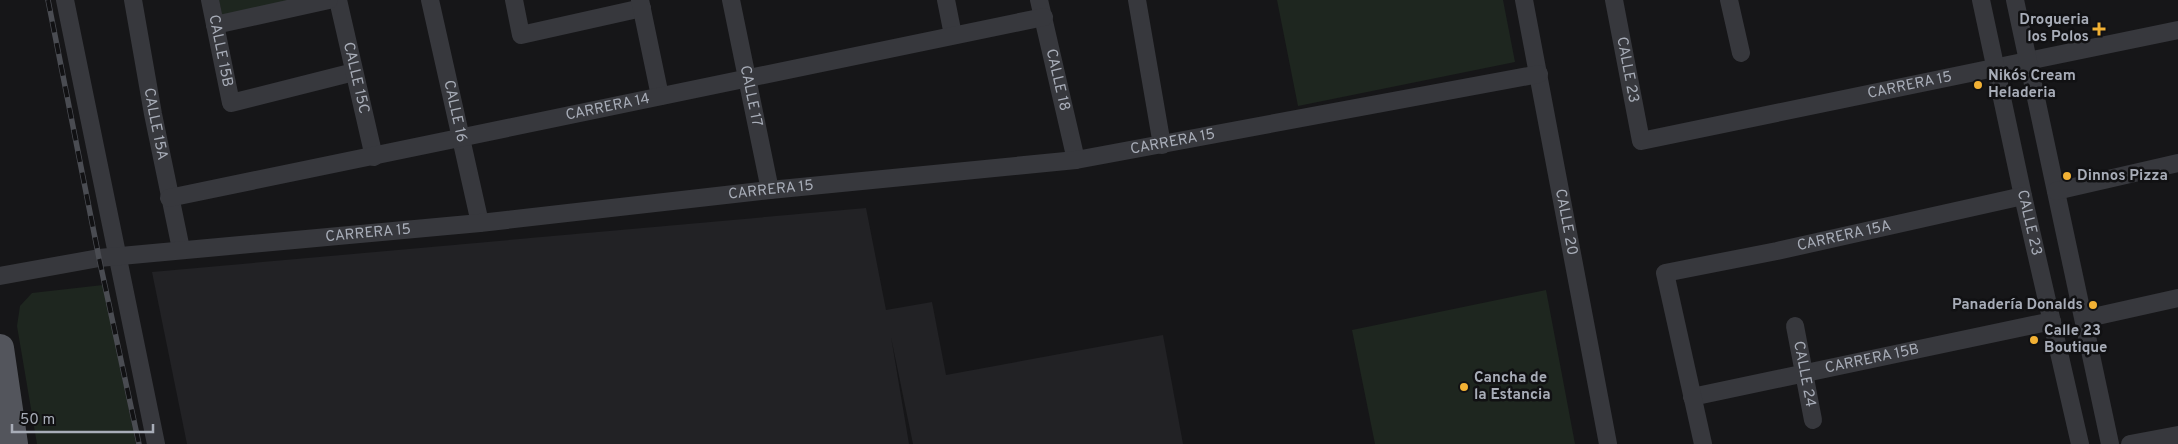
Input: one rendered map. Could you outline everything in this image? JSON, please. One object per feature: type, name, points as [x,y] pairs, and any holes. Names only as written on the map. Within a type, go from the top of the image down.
[{"type":"main road","points":[[0,348],[14,444]]},
{"type":"street","points":[[66,0],[116,256],[156,444]]},
{"type":"street","name":"CALLE 15A","points":[[133,0],[169,198],[181,249]]},
{"type":"street","name":"CALLE 15B","points":[[210,0],[231,102],[354,72]]},
{"type":"street","points":[[215,25],[329,0]]},
{"type":"street","name":"CALLE 15C","points":[[338,0],[374,157]]},
{"type":"street","name":"CALLE 16","points":[[430,0],[480,222]]},
{"type":"street","points":[[514,0],[521,35],[641,4],[660,96]]},
{"type":"street","name":"CALLE 17","points":[[731,0],[770,190]]},
{"type":"street","points":[[946,0],[953,35]]},
{"type":"street","name":"CALLE 18","points":[[1039,0],[1076,160]]},
{"type":"street","points":[[1136,0],[1162,144]]},
{"type":"street","name":"CALLE 20","points":[[1524,0],[1608,444]]},
{"type":"street","name":"CALLE 23","points":[[1614,0],[1641,141]]},
{"type":"street","points":[[1729,0],[1741,53]]},
{"type":"street","name":"CALLE 23","points":[[1981,0],[2023,196],[2080,444]]},
{"type":"street","points":[[2015,0],[2110,444]]},
{"type":"street","name":"CARRERA 14","points":[[169,198],[1044,17]]},
{"type":"street","name":"CARRERA 15","points":[[1641,141],[2178,30]]},
{"type":"street","name":"CARRERA 15","points":[[0,276],[116,256],[480,222],[770,190],[1076,160],[1539,74]]},
{"type":"street","points":[[2056,192],[2178,163]]},
{"type":"street","name":"CARRERA 15A","points":[[1692,397],[1664,273],[1777,251],[2023,196]]},
{"type":"street","points":[[2084,319],[2178,298]]},
{"type":"street","name":"CARRERA 15B","points":[[1692,397],[2052,320]]},
{"type":"street","name":"CALLE 24","points":[[1795,326],[1813,420]]},
{"type":"street","points":[[1692,397],[1703,444]]},
{"type":"street","points":[[2130,444],[2178,435]]},
{"type":"shaded area","points":[[219,0],[294,0],[222,15]]},
{"type":"shaded area","points":[[1277,0],[1503,0],[1515,62],[1298,106]]},
{"type":"shaded area","points":[[866,208],[886,310],[932,302],[946,375],[1163,335],[1183,444],[913,444],[891,337],[909,444],[187,444],[152,272]]},
{"type":"shaded area","points":[[103,285],[136,444],[37,444],[17,326],[20,306],[32,293]]},
{"type":"shaded area","name":"Cancha de la Estancia","points":[[1546,290],[1575,444],[1375,444],[1352,330]]},
{"type":"railway","points":[[48,0],[99,258],[139,444]]},
{"type":"place","name":"Drogueria los Polos","points":[[2099,29]]},
{"type":"place","name":"Niko´s Cream Heladeria","points":[[1978,85]]},
{"type":"place","name":"Dinnos Pizza","points":[[2067,176]]},
{"type":"place","name":"Panadería Donalds","points":[[2093,305]]},
{"type":"place","name":"Calle 23 Boutique","points":[[2034,340]]},
{"type":"place","name":"Cancha de la Estancia","points":[[1464,387]]}]
